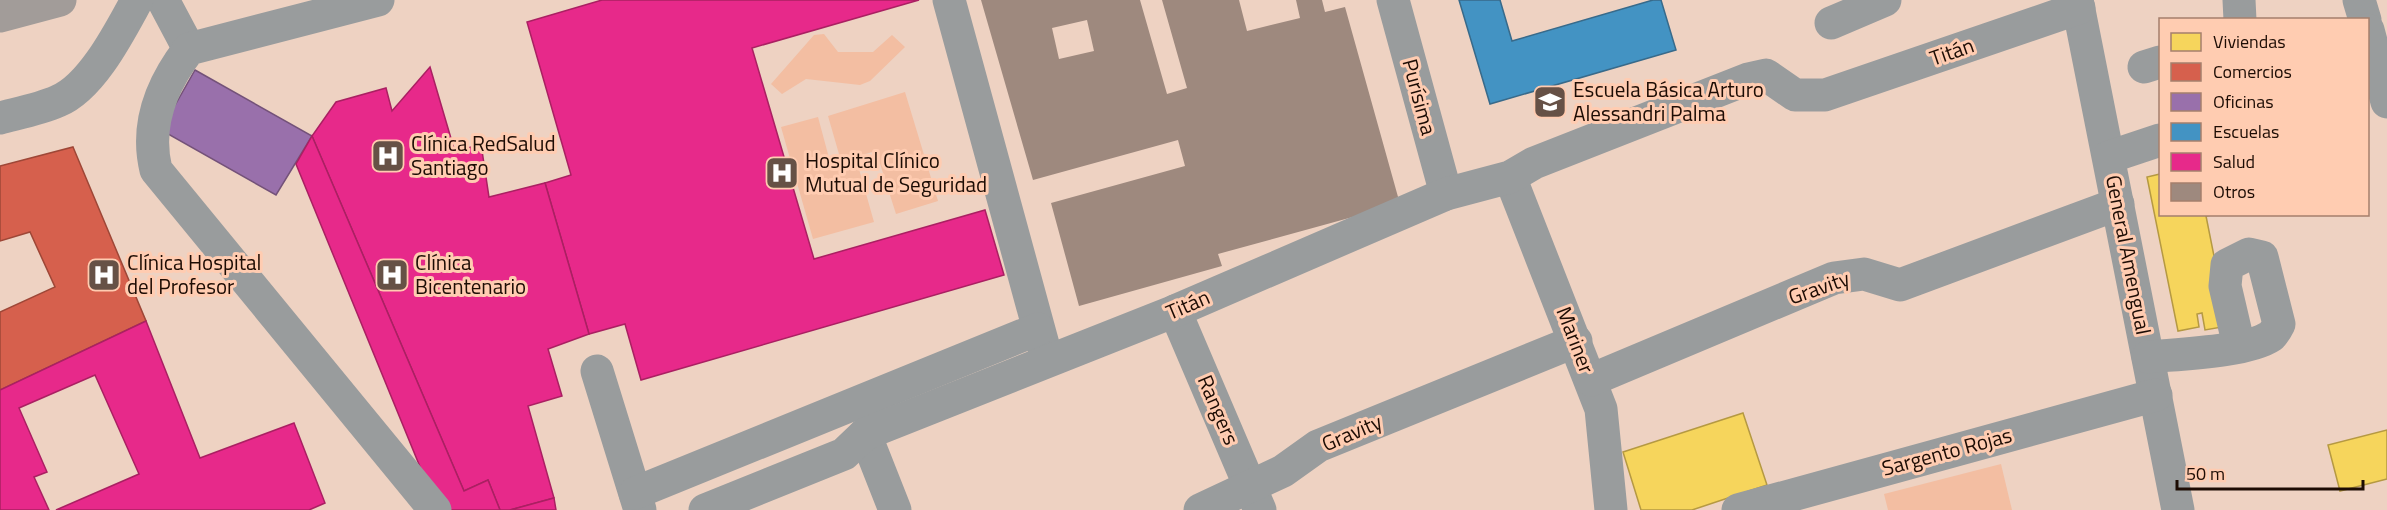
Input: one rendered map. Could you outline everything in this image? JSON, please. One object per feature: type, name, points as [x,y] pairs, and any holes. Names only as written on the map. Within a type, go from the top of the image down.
[{"type":"main road","points":[[12,9],[60,0]]},
{"type":"street","points":[[0,118],[60,101],[105,56],[137,0]]},
{"type":"street","points":[[163,0],[189,49]]},
{"type":"street","points":[[378,0],[189,49],[173,70],[155,116],[151,148],[156,170],[435,510]]},
{"type":"street","points":[[949,0],[1048,362]]},
{"type":"street","name":"Purísima","points":[[1393,0],[1446,194]]},
{"type":"street","points":[[1831,22],[1885,0]]},
{"type":"street","points":[[2239,0],[2240,18]]},
{"type":"street","points":[[2360,0],[2364,18]]},
{"type":"street","name":"Titán","points":[[865,434],[1175,311],[1446,194],[1510,177],[1534,163],[1760,75],[1773,78],[1795,95],[1824,95],[2078,4]]},
{"type":"street","name":"General Amengual","points":[[2078,4],[2178,510]]},
{"type":"street","points":[[2369,38],[2380,79]]},
{"type":"street","points":[[2109,157],[2159,140]]},
{"type":"street","name":"Mariner","points":[[1510,177],[1601,409],[1611,510]]},
{"type":"street","name":"Gravity","points":[[1591,380],[1834,278],[1864,274],[1900,285],[2118,204]]},
{"type":"street","name":"Rangers","points":[[1175,311],[1255,499]]},
{"type":"street","points":[[597,371],[637,501],[1038,329]]},
{"type":"street","name":"Gravity","points":[[1200,510],[1255,499],[1283,471],[1318,446],[1576,341]]},
{"type":"street","points":[[2148,357],[2239,346]]},
{"type":"street","name":"Sargento Rojas","points":[[1738,510],[2156,395]]},
{"type":"street","points":[[705,510],[844,454],[865,434],[895,510]]},
{"type":"shaded area","points":[[824,34],[838,52],[873,52],[892,35],[905,47],[870,81],[860,85],[806,79],[782,94],[771,84],[814,35]]},
{"type":"shaded area","points":[[905,92],[938,201],[896,214],[876,151],[841,161],[828,116]]},
{"type":"shaded area","points":[[818,117],[832,169],[857,162],[874,222],[813,239],[781,127]]},
{"type":"shaded area","points":[[2001,464],[2012,510],[1888,510],[1884,494]]},
{"type":"building: Viviendas","points":[[2159,174],[2159,216],[2206,216],[2228,326],[2205,330],[2202,313],[2197,314],[2199,327],[2178,331],[2147,177]]},
{"type":"building: Viviendas","points":[[1743,413],[1767,485],[1692,510],[1641,510],[1623,452]]},
{"type":"building: Viviendas","points":[[2387,430],[2387,479],[2340,491],[2328,445]]},
{"type":"building: Comercios","points":[[73,147],[146,321],[0,390],[0,312],[55,287],[30,232],[0,241],[0,166]]},
{"type":"building: Oficinas","points":[[195,70],[312,136],[276,195],[161,130]]},
{"type":"building: Escuelas","points":[[1459,0],[1500,0],[1512,41],[1653,0],[1661,0],[1676,50],[1490,104]]},
{"type":"building: Salud","points":[[602,0],[919,0],[752,48],[814,259],[985,210],[1004,275],[641,380],[625,324],[589,334],[545,183],[571,175],[527,22]]},
{"type":"building: Salud","points":[[430,67],[455,152],[481,144],[489,197],[545,183],[589,334],[548,349],[562,396],[528,406],[554,498],[510,510],[500,510],[488,480],[464,491],[312,136],[336,102],[386,88],[392,111]]},
{"type":"building: Salud","points":[[312,136],[464,491],[488,480],[500,510],[442,510],[434,501],[296,164]]},
{"type":"building: Salud","points":[[146,321],[200,458],[294,423],[325,503],[309,510],[56,510],[139,474],[95,375],[19,408],[47,472],[34,477],[49,510],[0,510],[0,390]]},
{"type":"building: Salud","points":[[554,498],[556,510],[510,510]]},
{"type":"building: Otros","points":[[981,0],[1140,0],[1167,94],[1187,88],[1162,0],[1239,0],[1247,31],[1300,18],[1296,0],[1322,0],[1325,12],[1345,7],[1400,204],[1218,254],[1222,266],[1079,306],[1051,203],[1185,166],[1178,140],[1033,180]],"holes":[[[1087,20],[1094,51],[1059,59],[1052,28]]]},
{"type":"place","name":"Escuela Básica Arturo Alessandri Palma","points":[[1550,102]]},
{"type":"place","name":"Clínica RedSalud Santiago","points":[[388,156]]},
{"type":"place","name":"Hospital Clínico Mutual de Seguridad","points":[[782,173]]},
{"type":"place","name":"Clínica Hospital del Profesor","points":[[104,275]]},
{"type":"place","name":"Clínica Bicentenario","points":[[392,275]]}]
